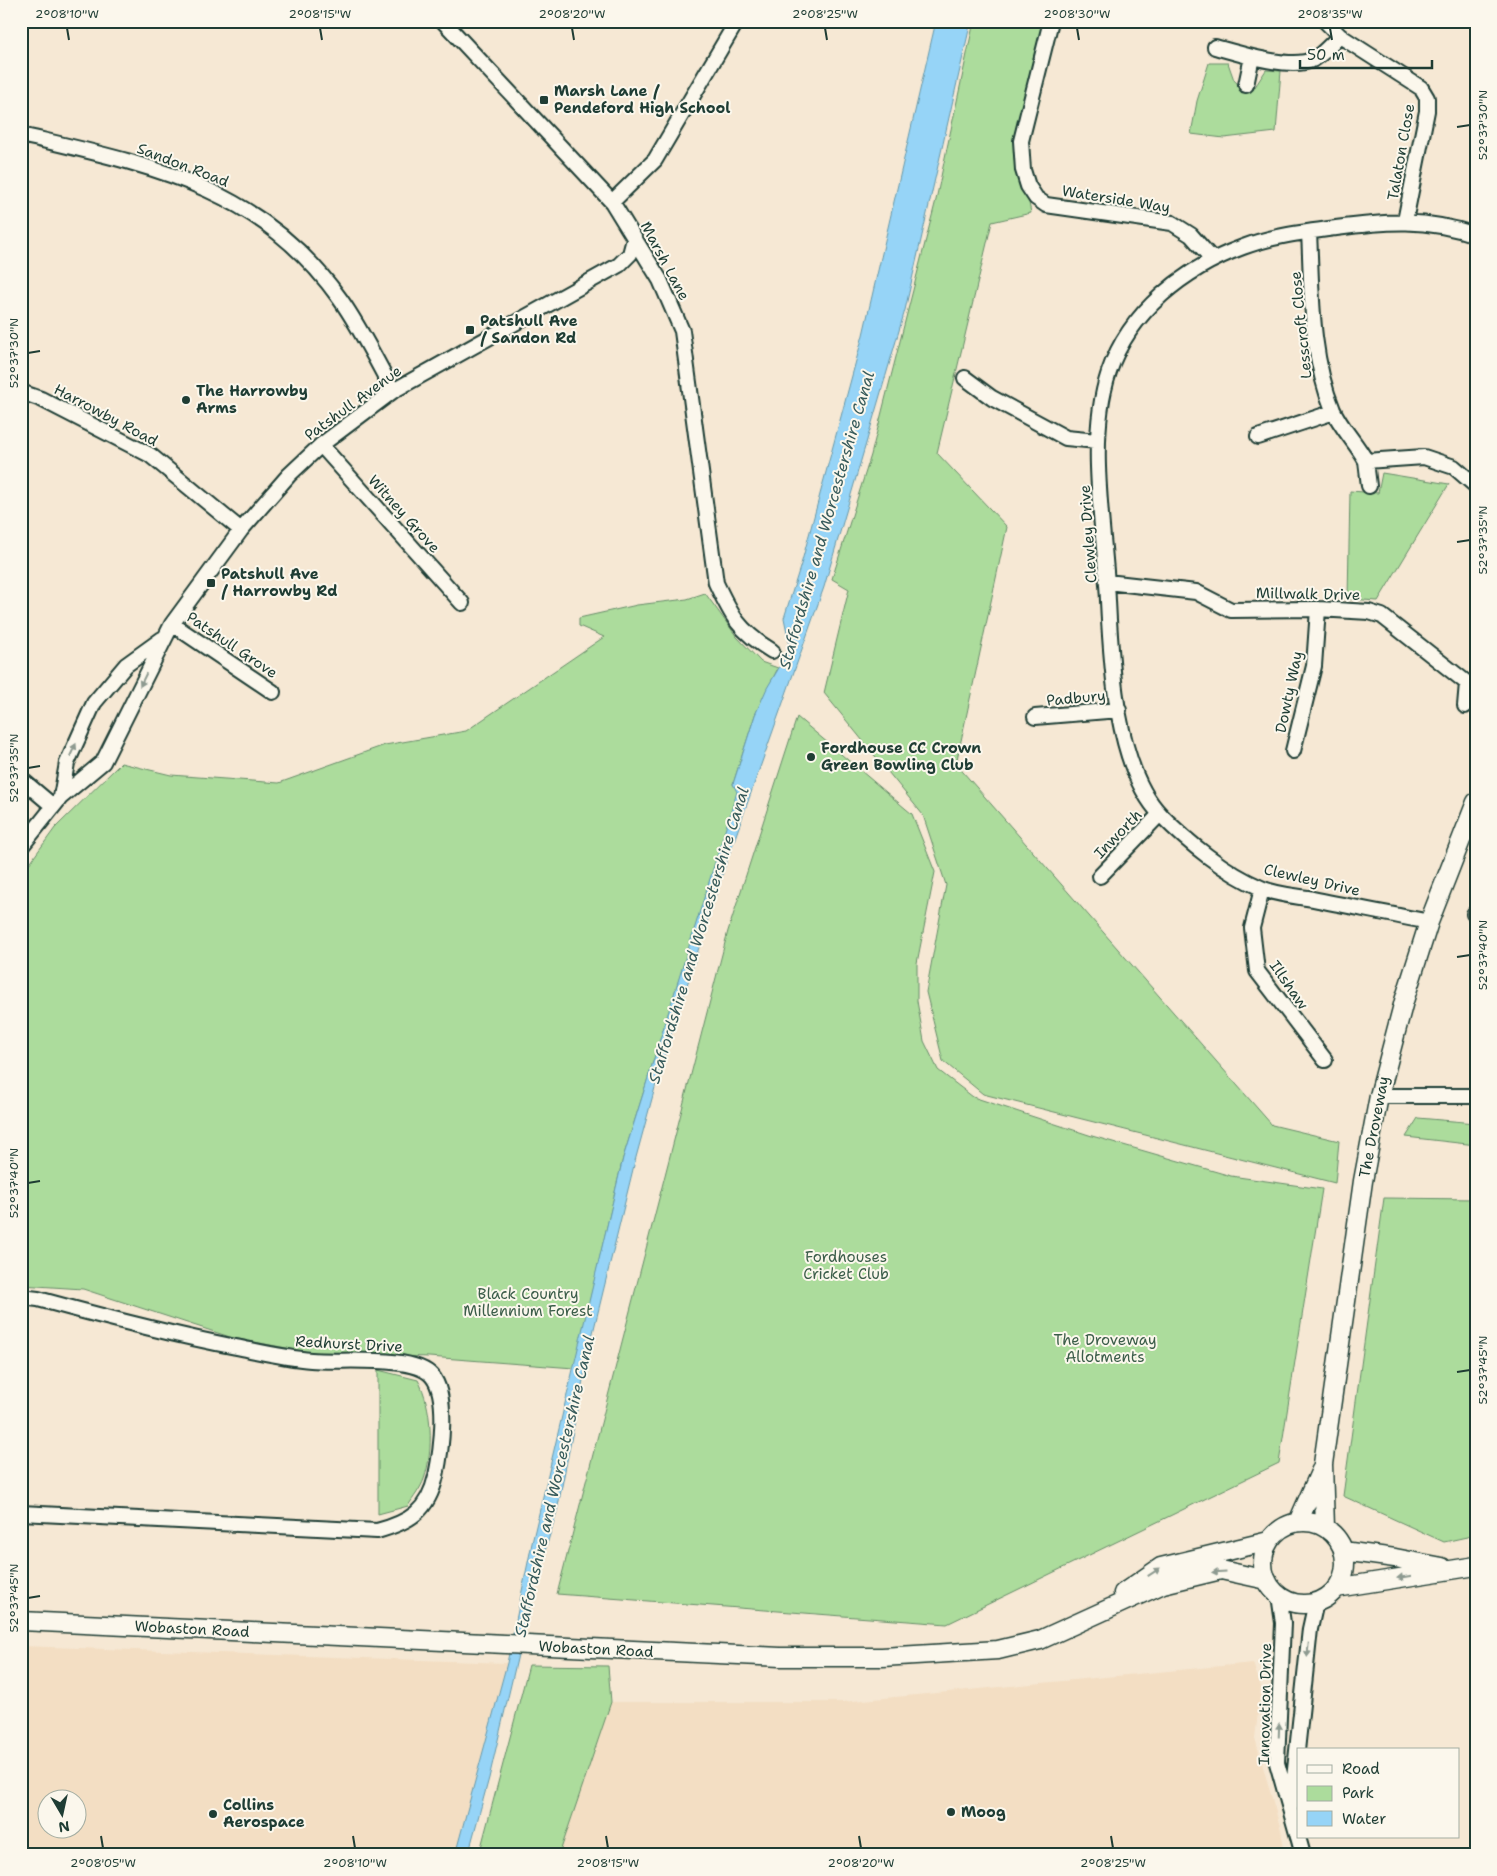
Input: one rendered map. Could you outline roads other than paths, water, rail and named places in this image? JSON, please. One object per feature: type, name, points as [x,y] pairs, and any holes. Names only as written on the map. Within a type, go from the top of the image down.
[{"type":"street","name":"Marsh Lane","points":[[443,21],[612,202],[628,224],[634,239],[660,280],[682,331],[716,583],[731,616],[751,638],[772,651]]},
{"type":"street","points":[[612,202],[655,160],[737,21]]},
{"type":"street","name":"Waterside Way","points":[[1052,21],[1021,141],[1023,170],[1028,186],[1036,198],[1046,205],[1172,223],[1191,235],[1213,260]]},
{"type":"street","name":"Talaton Close","points":[[1324,21],[1340,36],[1421,88],[1427,98],[1427,111],[1405,221]]},
{"type":"street","points":[[1215,47],[1252,57],[1296,63],[1314,60],[1340,36]]},
{"type":"street","points":[[1246,84],[1252,57]]},
{"type":"street","name":"Sandon Road","points":[[21,135],[138,163],[216,192],[266,222],[305,259],[340,299],[393,390]]},
{"type":"street","name":"Clewley Drive","points":[[1430,922],[1262,889],[1210,858],[1160,814],[1141,789],[1129,757],[1119,710],[1110,644],[1097,441],[1103,394],[1119,348],[1147,309],[1172,286],[1213,260],[1245,246],[1309,232],[1405,221],[1452,227],[1476,235]]},
{"type":"street","name":"Lesscroft Close","points":[[1309,232],[1314,322],[1322,380],[1334,412],[1366,461]]},
{"type":"street","name":"Patshull Avenue","points":[[21,847],[57,801],[103,762],[172,624],[241,530],[289,475],[321,445],[393,390],[619,265],[630,254],[634,239]]},
{"type":"street","points":[[965,378],[992,398],[1066,438],[1097,441]]},
{"type":"street","name":"Harrowby Road","points":[[21,392],[41,398],[150,454],[241,530]]},
{"type":"street","points":[[1258,437],[1334,412]]},
{"type":"street","name":"Witney Grove","points":[[321,445],[462,604]]},
{"type":"street","points":[[1369,486],[1366,461],[1424,457],[1454,467],[1476,486]]},
{"type":"street","name":"Millwalk Drive","points":[[1107,582],[1196,592],[1231,610],[1318,609],[1369,612],[1382,616],[1467,682],[1465,706]]},
{"type":"street","name":"Dowty Way","points":[[1293,751],[1314,666],[1318,609]]},
{"type":"street","name":"Patshull Grove","points":[[172,624],[273,692]]},
{"type":"street","name":"Patshull Avenue","points":[[57,801],[67,763],[94,703],[126,665],[164,637]]},
{"type":"street","name":"Padbury","points":[[1036,717],[1119,710]]},
{"type":"street","points":[[21,779],[57,801]]},
{"type":"street","name":"The Droveway","points":[[1325,1528],[1323,1464],[1363,1181],[1379,1096],[1404,1001],[1430,922],[1476,802]]},
{"type":"street","name":"Inworth","points":[[1100,876],[1160,814]]},
{"type":"street","name":"Illshaw","points":[[1262,889],[1252,928],[1257,971],[1325,1060]]},
{"type":"street","points":[[1379,1096],[1476,1096]]},
{"type":"street","name":"Redhurst Drive","points":[[21,1297],[38,1299],[177,1336],[277,1355],[311,1360],[408,1364],[424,1369],[433,1377],[442,1402],[438,1464],[428,1500],[418,1512],[408,1519],[377,1531],[21,1513]]},
{"type":"street","name":"The Droveway","points":[[1298,1522],[1323,1464]]},
{"type":"street","points":[[1298,1522],[1316,1524],[1325,1528],[1333,1534],[1343,1551],[1344,1570],[1336,1588],[1329,1595],[1316,1602],[1298,1603],[1278,1595],[1267,1580],[1263,1562],[1269,1541],[1282,1528],[1298,1522]]},
{"type":"street","name":"Wobaston Road","points":[[1070,1628],[1161,1568],[1269,1541]]},
{"type":"street","points":[[1343,1551],[1395,1558],[1452,1569]]},
{"type":"street","points":[[1336,1588],[1476,1566]]},
{"type":"street","name":"Wobaston Road","points":[[21,1621],[557,1648],[780,1657],[943,1655],[998,1650],[1040,1640],[1070,1628],[1163,1584],[1221,1570],[1267,1580]]},
{"type":"street","name":"Innovation Drive","points":[[1278,1595],[1283,1623],[1277,1763],[1297,1833]]},
{"type":"street","name":"Innovation Drive","points":[[1298,1748],[1310,1629],[1316,1602]]},
{"type":"street","name":"Wobaston Road","points":[[21,1613],[59,1622]]},
{"type":"street","name":"Innovation Drive","points":[[1291,1811],[1297,1754]]},
{"type":"street","name":"Innovation Drive","points":[[1298,1838],[1303,1855]]},
{"type":"water","name":"Staffordshire and Worcestershire Canal","points":[[936,21],[971,21],[905,310],[824,587],[724,869],[659,1073],[635,1161],[590,1345],[557,1511],[533,1591],[489,1778],[468,1855],[455,1855],[507,1663],[532,1543],[623,1158],[737,792],[733,784],[755,715],[767,688],[786,656],[789,642],[784,618],[802,561],[863,335]]},
{"type":"place","name":"Marsh Lane / Pendeford High School","points":[[544,100]]},
{"type":"place","name":"Patshull Ave / Sandon Rd","points":[[470,330]]},
{"type":"place","name":"The Harrowby Arms","points":[[186,400]]},
{"type":"place","name":"Patshull Ave / Harrowby Rd","points":[[211,583]]},
{"type":"place","name":"Fordhouse CC Crown Green Bowling Club","points":[[811,757]]},
{"type":"place","name":"Moog","points":[[951,1812]]},
{"type":"place","name":"Collins Aerospace","points":[[213,1814]]},
{"type":"park label","name":"Fordhouses Cricket Club","points":[[846,1266]]},
{"type":"park label","name":"Black Country Millennium Forest","points":[[528,1302]]},
{"type":"park label","name":"The Droveway Allotments","points":[[1105,1348]]}]
